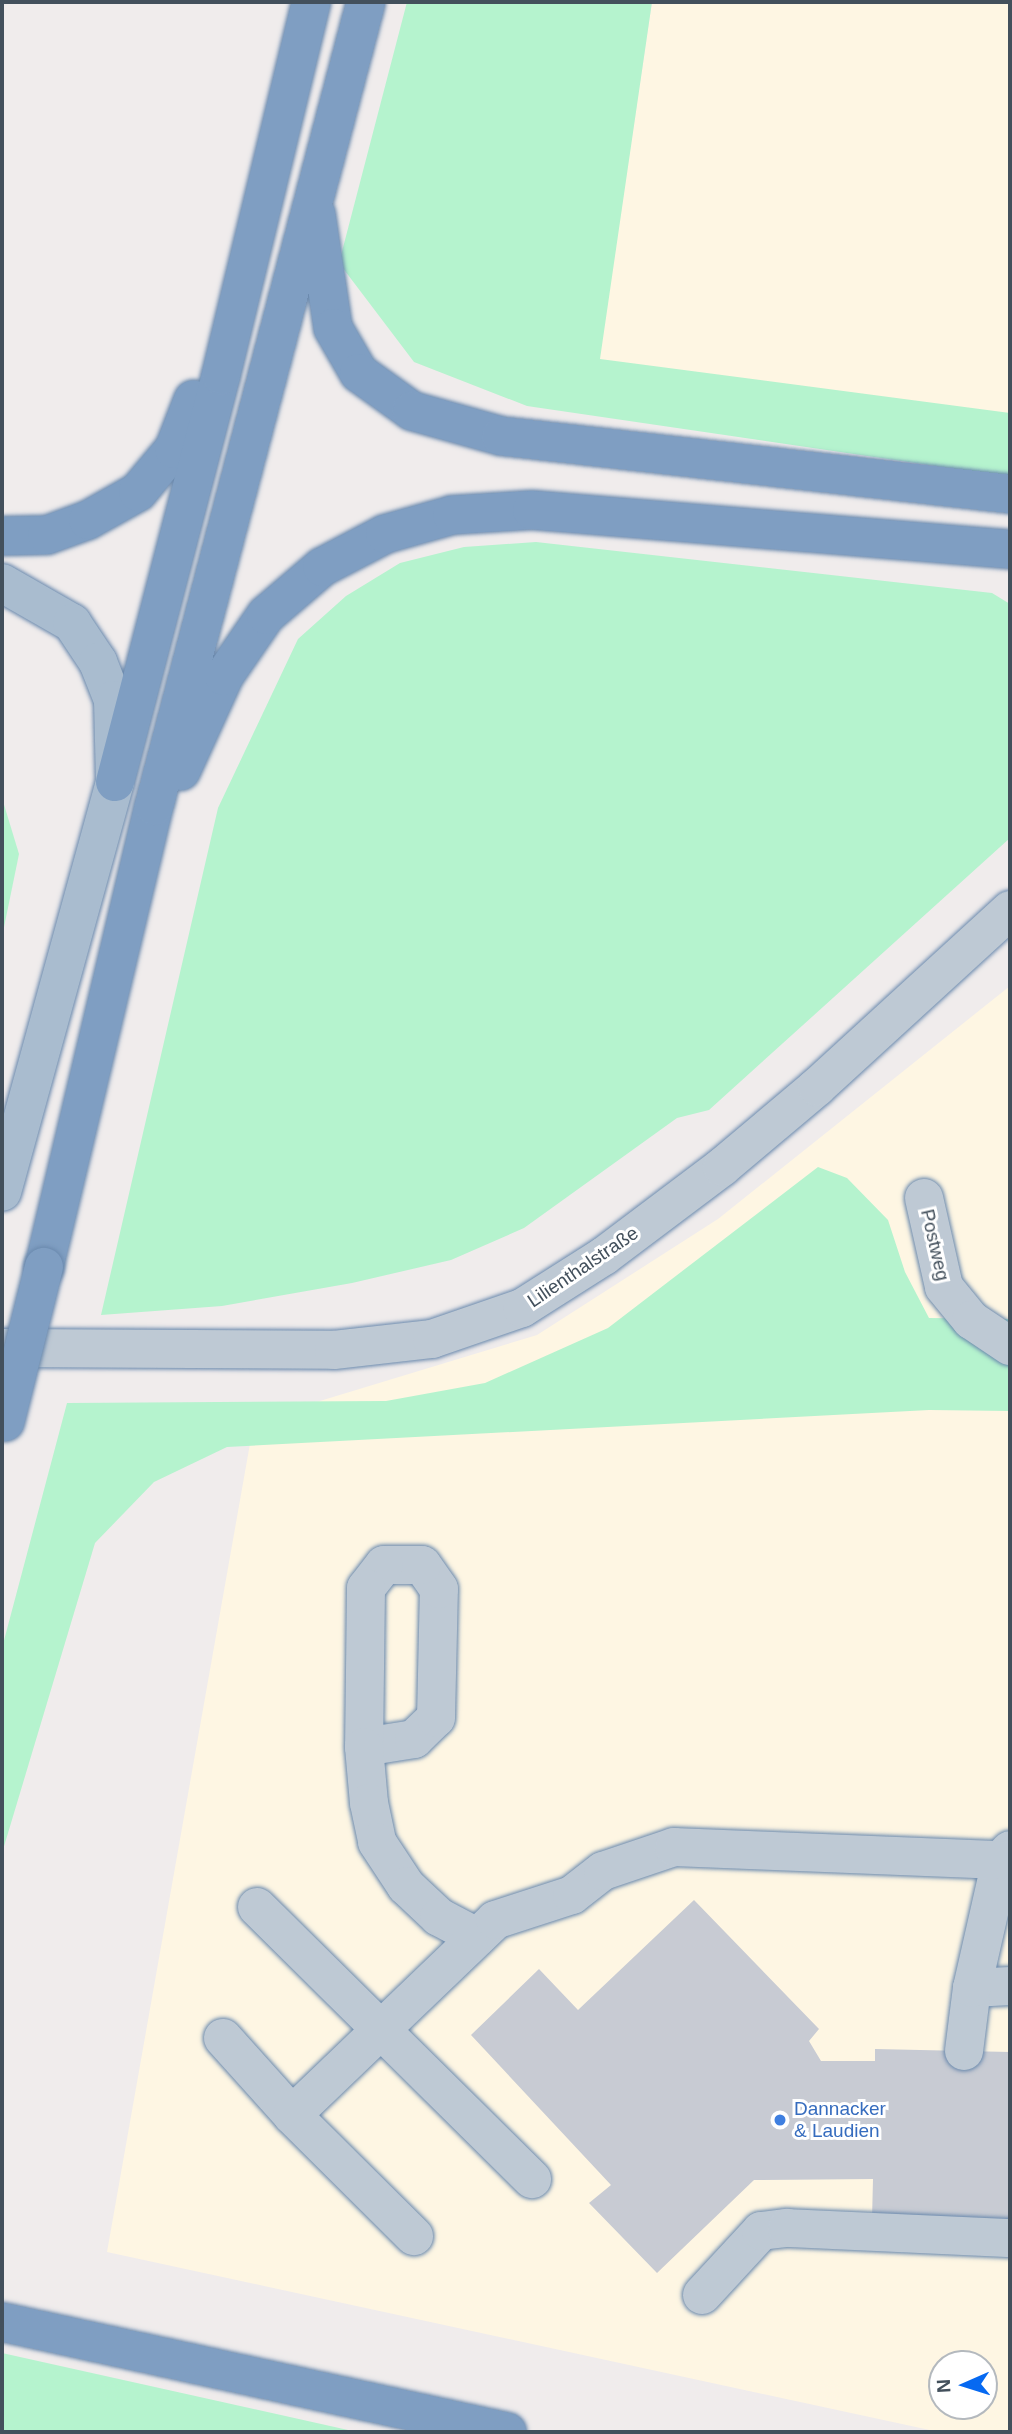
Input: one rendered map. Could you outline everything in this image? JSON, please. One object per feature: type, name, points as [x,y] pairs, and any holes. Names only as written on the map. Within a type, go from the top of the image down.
[{"type":"highway","points":[[115,782],[233,325],[311,2]]},
{"type":"highway","points":[[3,1429],[154,806],[314,190],[366,2]]},
{"type":"highway","points":[[314,190],[333,328],[359,373],[412,411],[501,436],[1010,495]]},
{"type":"highway","points":[[2,536],[47,535],[88,520],[138,492],[174,449],[210,355],[233,325]]},
{"type":"highway","points":[[154,806],[189,760],[224,676],[266,615],[321,567],[384,534],[452,515],[533,510],[1010,549]]},
{"type":"highway","points":[[957,545],[1010,572]]},
{"type":"highway","points":[[2,2322],[508,2432]]},
{"type":"main road","points":[[2,583],[72,623],[98,662],[113,700],[115,782],[2,1192]]},
{"type":"street","name":"Lilienthalstraße","points":[[2,1348],[334,1350],[432,1339],[522,1308],[604,1256],[722,1167],[817,1087],[1010,910]]},
{"type":"street","name":"Postweg","points":[[924,1198],[944,1287],[971,1320],[1010,1346]]},
{"type":"street","points":[[364,1747],[375,1829],[388,1861],[439,1917],[477,1937]]},
{"type":"street","points":[[292,2115],[495,1920],[572,1895],[603,1871],[674,1847],[1006,1855],[972,1988],[964,2051]]},
{"type":"street","points":[[257,1907],[532,2179]]},
{"type":"street","points":[[972,1988],[1010,1986]]},
{"type":"street","points":[[223,2038],[292,2115],[414,2236]]},
{"type":"street","points":[[702,2295],[761,2231],[787,2228],[1010,2238]]},
{"type":"shaded area","points":[[652,2],[1010,2],[1010,421],[599,360]]},
{"type":"shaded area","points":[[1010,986],[1010,2432],[939,2432],[107,2252],[254,1421],[537,1335],[718,1219]]},
{"type":"green space","points":[[407,2],[652,2],[600,359],[1010,413],[1010,477],[527,406],[414,362],[339,263]]},
{"type":"green space","points":[[536,542],[992,593],[1010,604],[1010,838],[709,1110],[677,1118],[524,1228],[451,1260],[352,1283],[222,1306],[101,1315],[218,808],[298,639],[346,596],[400,563],[464,547]]},
{"type":"green space","points":[[2,798],[19,854],[2,937]]},
{"type":"green space","points":[[818,1167],[847,1178],[888,1220],[905,1272],[929,1318],[1010,1319],[1010,1411],[929,1410],[227,1447],[154,1482],[95,1543],[2,1853],[2,1648],[67,1403],[386,1401],[485,1383],[608,1328]]},
{"type":"green space","points":[[2,2353],[357,2432],[2,2432]]},
{"type":"building","name":"Dannacker & Laudien","points":[[694,1900],[819,2029],[809,2041],[821,2061],[875,2061],[875,2049],[1010,2052],[1010,2223],[872,2219],[873,2179],[754,2180],[657,2273],[589,2203],[611,2185],[471,2035],[539,1969],[578,2010]]},
{"type":"place","name":"Dannacker & Laudien","points":[[780,2120]]}]
